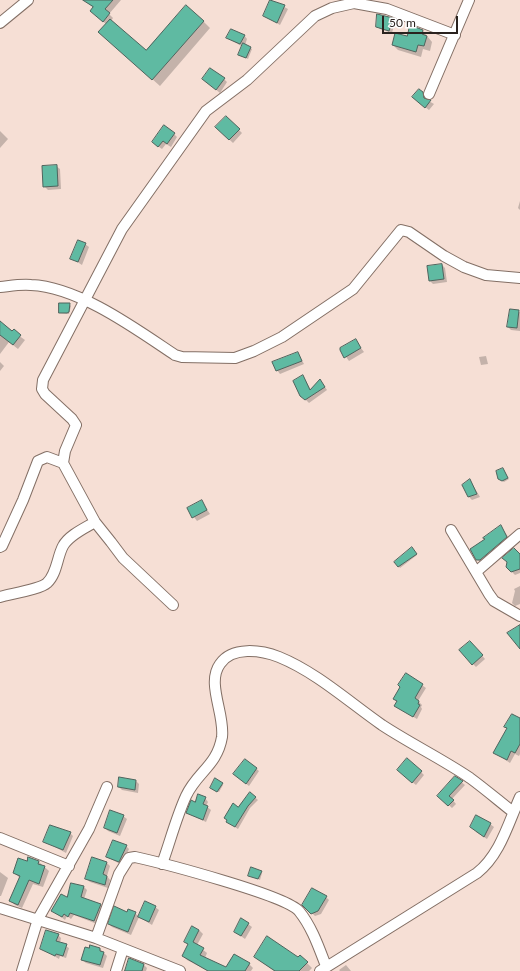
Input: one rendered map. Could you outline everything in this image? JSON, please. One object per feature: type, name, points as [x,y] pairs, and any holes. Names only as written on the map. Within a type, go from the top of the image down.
[{"type":"street","points":[[0,23],[28,0]]},
{"type":"street","points":[[429,94],[455,36],[469,0]]},
{"type":"street","points":[[173,606],[123,558],[95,522],[63,463],[65,451],[76,425],[72,419],[44,394],[42,385],[84,300],[122,229],[206,111],[247,80],[315,16],[332,8],[354,3],[386,9],[455,36]]},
{"type":"street","points":[[0,287],[31,285],[53,289],[84,300],[140,331],[175,355],[188,358],[235,358],[254,351],[282,337],[353,289],[401,230],[409,232],[444,256],[464,267],[486,275],[520,278]]},
{"type":"street","points":[[0,547],[2,546],[23,500],[38,461],[47,457],[63,463]]},
{"type":"street","points":[[0,597],[20,591],[40,588],[47,584],[52,577],[63,544],[95,522]]},
{"type":"street","points":[[451,530],[494,601],[520,616]]},
{"type":"street","points":[[476,572],[520,534]]},
{"type":"street","points":[[162,864],[187,795],[194,782],[208,768],[218,754],[222,730],[222,716],[214,680],[216,672],[220,663],[230,653],[240,651],[278,656],[306,671],[414,746],[470,778],[513,812]]},
{"type":"street","points":[[22,971],[38,919],[90,829],[107,787]]},
{"type":"street","points":[[96,938],[119,874],[129,858],[135,857],[202,874],[280,899],[292,905],[299,911],[309,927],[323,968],[487,865],[494,855],[520,797]]},
{"type":"street","points":[[0,838],[68,866]]},
{"type":"street","points":[[0,908],[96,938],[180,971]]},
{"type":"street","points":[[116,971],[123,949]]},
{"type":"building","points":[[83,0],[113,0],[105,9],[110,13],[103,22],[90,11],[93,7]]},
{"type":"building","points":[[270,0],[285,5],[277,23],[263,16]]},
{"type":"building","points":[[186,5],[204,21],[152,80],[98,32],[110,19],[146,50]]},
{"type":"building","points":[[377,14],[393,18],[389,31],[376,27]]},
{"type":"building","points":[[410,25],[423,30],[422,34],[427,36],[424,46],[418,45],[416,52],[392,45],[395,33],[407,36]]},
{"type":"building","points":[[231,29],[245,35],[240,44],[226,38]]},
{"type":"building","points":[[243,43],[251,47],[246,58],[238,55]]},
{"type":"building","points":[[210,68],[225,78],[216,90],[202,79]]},
{"type":"building","points":[[419,89],[423,92],[424,98],[431,100],[425,108],[412,97]]},
{"type":"building","points":[[226,116],[240,129],[229,140],[215,127]]},
{"type":"building","points":[[164,125],[175,133],[167,144],[163,141],[158,147],[152,142]]},
{"type":"building","points":[[57,165],[58,186],[43,187],[42,166]]},
{"type":"building","points":[[78,240],[86,243],[78,262],[70,259]]},
{"type":"building","points":[[442,264],[444,279],[429,281],[427,266]]},
{"type":"building","points":[[59,303],[70,303],[69,312],[59,313]]},
{"type":"building","points":[[510,309],[519,310],[517,328],[507,327]]},
{"type":"building","points":[[0,321],[12,331],[14,329],[21,335],[13,345],[0,335]]},
{"type":"building","points":[[356,339],[361,348],[344,358],[340,348]]},
{"type":"building","points":[[298,352],[302,361],[276,371],[272,362]]},
{"type":"building","points":[[303,375],[310,390],[320,379],[325,387],[305,400],[300,396],[293,381]]},
{"type":"building","points":[[503,468],[508,478],[502,481],[498,479],[496,471]]},
{"type":"building","points":[[470,479],[477,494],[468,497],[462,485]]},
{"type":"building","points":[[202,500],[207,510],[192,518],[187,508]]},
{"type":"building","points":[[501,525],[507,537],[480,560],[476,560],[470,549],[485,539],[483,538]]},
{"type":"building","points":[[412,547],[417,554],[398,567],[394,562]]},
{"type":"building","points":[[514,548],[520,554],[520,569],[511,572],[506,567],[507,562],[502,558]]},
{"type":"building","points":[[520,625],[520,649],[507,633]]},
{"type":"building","points":[[470,641],[483,655],[472,665],[459,650]]},
{"type":"building","points":[[406,673],[423,684],[415,698],[419,701],[418,704],[420,705],[413,717],[394,706],[397,701],[393,699],[400,687],[398,685]]},
{"type":"building","points":[[512,714],[520,718],[520,744],[515,753],[511,751],[507,760],[493,753],[507,728],[504,727]]},
{"type":"building","points":[[407,758],[422,771],[412,783],[397,770]]},
{"type":"building","points":[[245,759],[257,768],[246,784],[233,774]]},
{"type":"building","points":[[455,776],[463,781],[449,796],[454,800],[448,806],[437,796]]},
{"type":"building","points":[[119,777],[136,780],[135,790],[118,787]]},
{"type":"building","points":[[215,778],[223,783],[217,792],[210,788]]},
{"type":"building","points":[[250,792],[256,797],[248,806],[235,827],[226,822],[227,820],[224,818],[233,803],[238,807]]},
{"type":"building","points":[[198,794],[206,797],[203,804],[208,806],[203,820],[186,813],[191,800],[195,802]]},
{"type":"building","points":[[110,810],[124,815],[117,833],[104,828]]},
{"type":"building","points":[[476,815],[491,823],[484,837],[470,827]]},
{"type":"building","points":[[50,825],[71,832],[63,850],[43,842]]},
{"type":"building","points":[[113,840],[127,845],[119,862],[106,857]]},
{"type":"building","points":[[28,857],[39,861],[38,864],[45,866],[39,884],[29,880],[18,905],[9,901],[20,876],[13,873],[18,858],[27,861]]},
{"type":"building","points":[[92,857],[107,862],[103,874],[107,876],[105,885],[85,879]]},
{"type":"building","points":[[251,867],[262,871],[258,879],[248,876]]},
{"type":"building","points":[[71,883],[84,886],[81,897],[101,904],[94,921],[70,913],[68,917],[64,914],[62,917],[51,911],[61,894],[67,897]]},
{"type":"building","points":[[312,888],[327,896],[318,911],[311,914],[302,905]]},
{"type":"building","points":[[145,901],[156,906],[149,922],[138,917]]},
{"type":"building","points":[[114,906],[127,912],[128,909],[136,912],[128,932],[108,924]]},
{"type":"building","points":[[241,918],[249,923],[241,936],[234,932]]},
{"type":"building","points":[[192,926],[199,930],[193,942],[204,948],[200,955],[226,967],[234,954],[250,963],[245,971],[208,971],[182,956],[188,944],[184,942]]},
{"type":"building","points":[[46,930],[59,934],[56,941],[67,944],[63,956],[56,954],[55,956],[40,949]]},
{"type":"building","points":[[267,936],[298,957],[300,955],[308,962],[299,971],[275,971],[254,957]]},
{"type":"building","points":[[90,945],[100,948],[100,951],[104,952],[100,965],[81,960],[85,947],[89,948]]},
{"type":"building","points":[[129,958],[144,964],[142,971],[125,971]]}]
